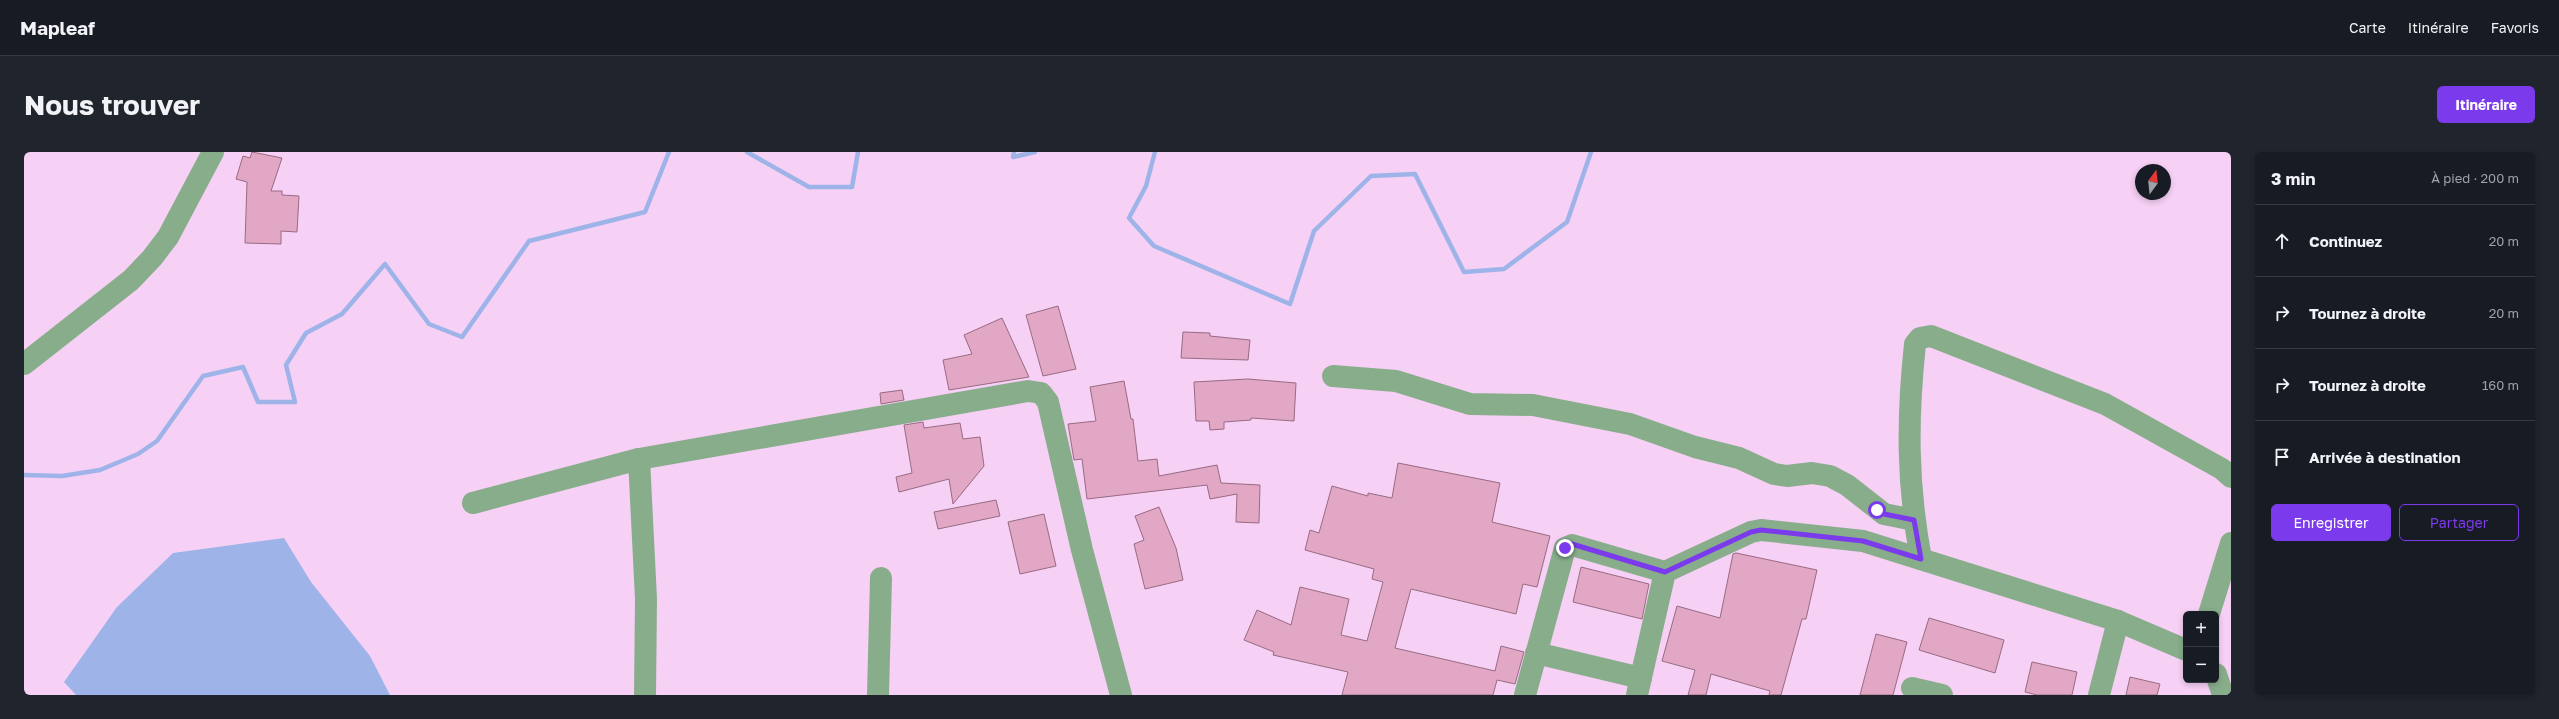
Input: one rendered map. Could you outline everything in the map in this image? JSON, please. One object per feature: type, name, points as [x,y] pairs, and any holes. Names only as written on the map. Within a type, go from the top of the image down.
[{"type":"street","points":[[24,364],[131,280],[152,258],[168,237],[213,152]]},
{"type":"street","points":[[1921,559],[1914,520],[1908,424],[1915,344],[1920,338],[1931,336],[2105,404],[2222,469],[2231,477]]},
{"type":"street","points":[[1332,376],[1396,381],[1470,404],[1533,405],[1630,424],[1695,447],[1739,458],[1774,474],[1787,476],[1812,473],[1830,476],[1847,485],[1884,514],[1914,520]]},
{"type":"street","points":[[473,503],[639,459],[1028,391],[1041,392],[1048,402],[1082,550],[1121,695]]},
{"type":"street","points":[[639,459],[646,599],[645,695]]},
{"type":"street","points":[[1525,695],[1565,548],[1572,544],[1665,572],[1751,532],[1761,530],[1863,541],[2118,621],[2183,649]]},
{"type":"street","points":[[2211,611],[2231,543]]},
{"type":"street","points":[[1536,653],[1639,687],[1665,572]]},
{"type":"street","points":[[878,695],[881,578]]},
{"type":"street","points":[[2099,695],[2118,621]]},
{"type":"street","points":[[2219,683],[2223,695]]},
{"type":"street","points":[[1912,688],[1942,695]]},
{"type":"water","points":[[284,538],[311,582],[370,656],[390,695],[76,695],[64,682],[117,607],[173,553]]},
{"type":"building","points":[[252,152],[282,158],[271,191],[282,191],[282,195],[299,196],[297,232],[281,231],[281,244],[245,243],[247,182],[236,179],[243,156],[250,158]]},
{"type":"building","points":[[1058,306],[1076,369],[1043,376],[1026,315]]},
{"type":"building","points":[[1002,318],[1029,377],[949,390],[943,360],[972,354],[964,335]]},
{"type":"building","points":[[1183,332],[1210,333],[1210,336],[1250,340],[1248,360],[1181,358]]},
{"type":"building","points":[[1248,379],[1296,383],[1294,421],[1251,418],[1251,420],[1224,422],[1224,429],[1210,430],[1209,421],[1196,421],[1194,382]]},
{"type":"building","points":[[1124,381],[1131,419],[1133,419],[1138,461],[1157,459],[1159,476],[1217,465],[1221,483],[1260,485],[1259,523],[1236,522],[1237,494],[1210,499],[1207,485],[1087,499],[1082,459],[1074,460],[1068,424],[1096,421],[1090,387]]},
{"type":"building","points":[[902,390],[904,400],[881,404],[880,393]]},
{"type":"building","points":[[923,422],[924,428],[960,423],[963,439],[980,437],[984,466],[953,504],[949,479],[899,492],[896,477],[912,473],[904,425]]},
{"type":"building","points":[[1398,463],[1500,483],[1492,522],[1550,536],[1537,587],[1523,584],[1516,614],[1411,589],[1395,648],[1495,671],[1501,646],[1524,652],[1515,684],[1497,680],[1493,695],[1342,695],[1348,672],[1273,655],[1274,652],[1244,640],[1257,610],[1291,625],[1300,587],[1349,599],[1341,635],[1367,641],[1383,582],[1372,579],[1374,569],[1305,550],[1310,530],[1319,533],[1332,486],[1368,496],[1368,493],[1392,498]]},
{"type":"building","points":[[996,500],[1000,516],[938,529],[934,512]]},
{"type":"building","points":[[1159,507],[1176,548],[1183,580],[1145,589],[1134,544],[1144,540],[1135,516]]},
{"type":"building","points":[[1044,514],[1056,566],[1020,574],[1008,522]]},
{"type":"building","points":[[1736,553],[1817,570],[1806,619],[1802,619],[1781,695],[1769,695],[1770,691],[1711,674],[1706,695],[1688,695],[1695,670],[1662,661],[1677,606],[1720,618],[1733,554]]},
{"type":"building","points":[[1581,567],[1649,584],[1642,619],[1573,602]]},
{"type":"building","points":[[1929,618],[2004,640],[1995,673],[1919,650]]},
{"type":"building","points":[[1876,634],[1907,642],[1893,695],[1860,695]]},
{"type":"building","points":[[2032,662],[2077,672],[2072,695],[2037,695],[2025,692]]},
{"type":"building","points":[[2130,677],[2160,684],[2157,695],[2126,695]]},
{"type":"waterway","points":[[24,475],[62,476],[100,470],[138,454],[157,441],[203,376],[243,367],[258,402],[295,402],[286,365],[306,333],[342,314],[385,264],[429,324],[462,337],[529,241],[645,212],[669,152]]},
{"type":"waterway","points":[[747,152],[809,187],[852,187],[858,152]]},
{"type":"waterway","points":[[1014,152],[1013,157],[1035,152]]},
{"type":"waterway","points":[[1155,152],[1146,186],[1129,218],[1154,246],[1290,304],[1314,231],[1371,176],[1415,174],[1464,272],[1504,269],[1567,222],[1591,152]]},
{"type":"route","points":[[1565,548],[1572,544],[1665,572],[1751,532],[1775,530],[1863,541],[1921,559],[1914,520],[1884,514],[1877,510]]}]
